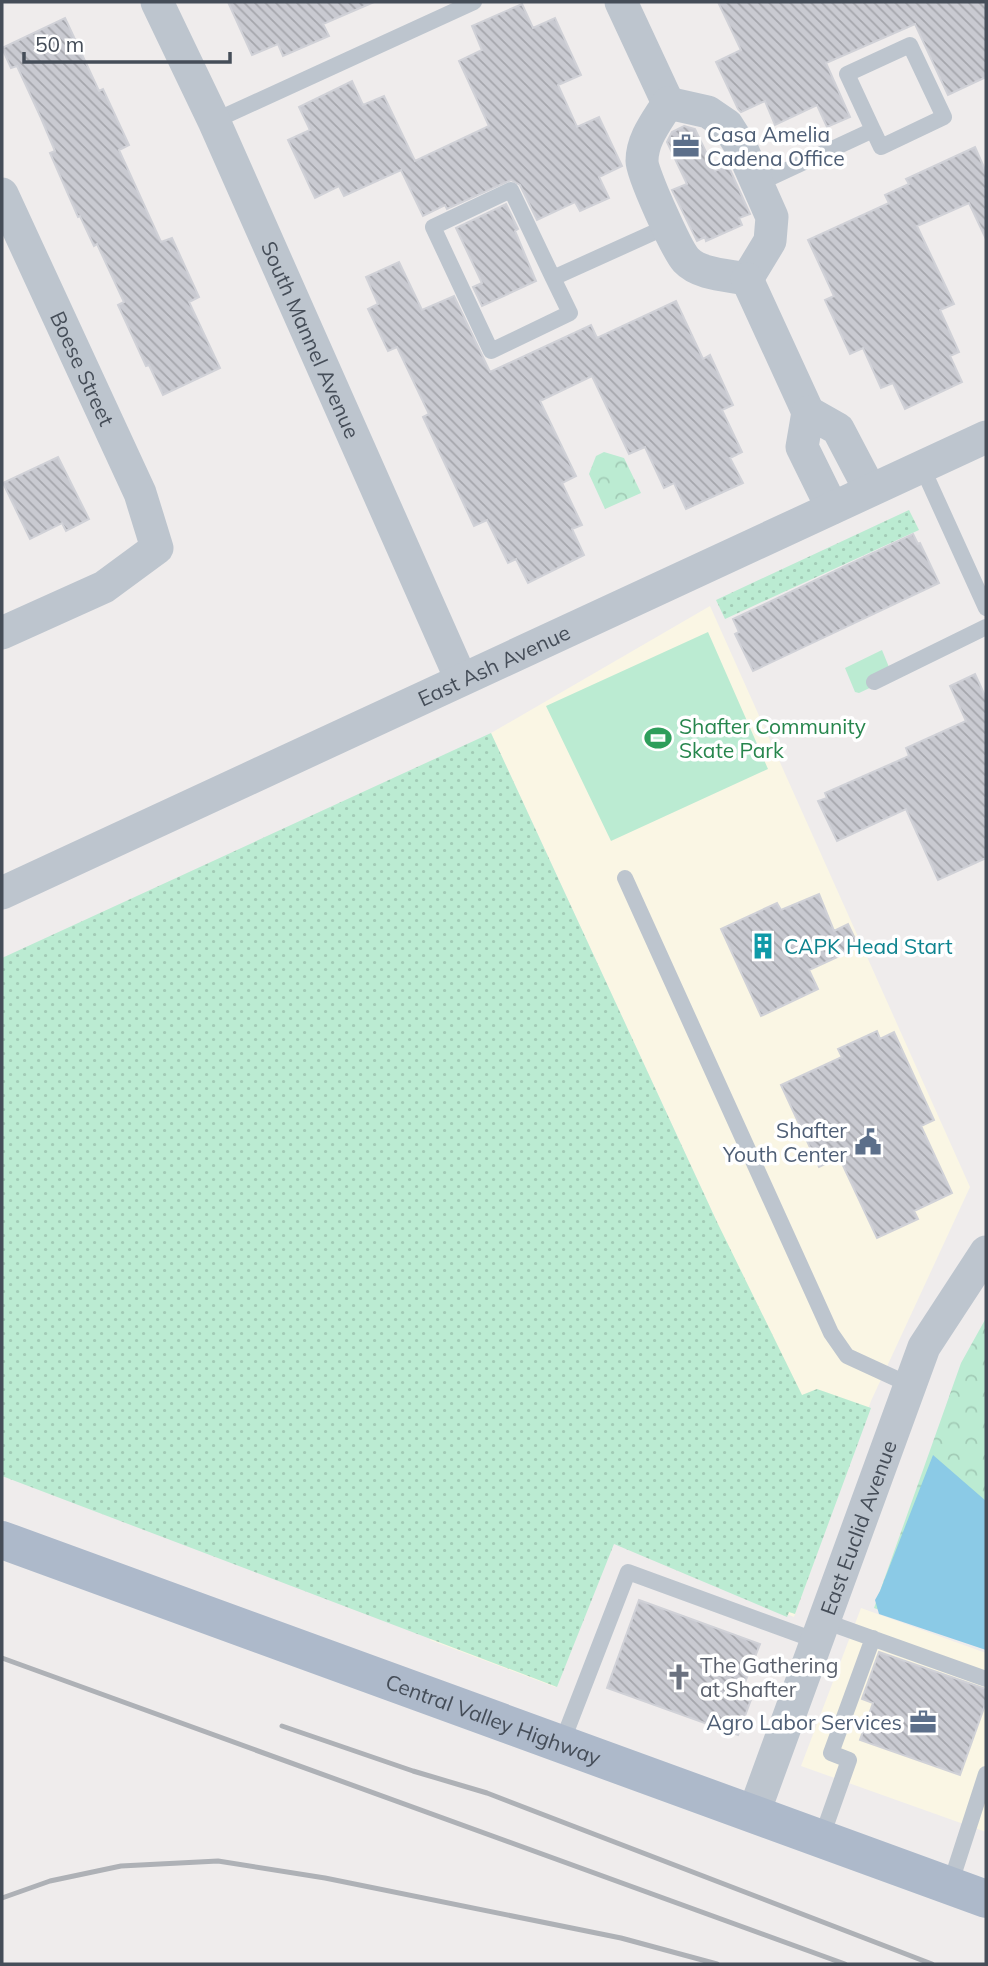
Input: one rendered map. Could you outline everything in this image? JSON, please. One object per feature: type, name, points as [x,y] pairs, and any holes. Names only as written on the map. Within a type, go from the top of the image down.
[{"type":"main road","name":"Central Valley Highway","points":[[2,1540],[986,1899]]},
{"type":"street","name":"South Mannel Avenue","points":[[157,2],[214,121],[461,679]]},
{"type":"street","points":[[621,2],[668,103]]},
{"type":"street","points":[[668,103],[708,111],[727,125],[741,147],[772,217],[770,241],[747,279]]},
{"type":"street","points":[[668,103],[647,137],[642,163],[668,226],[686,260],[703,270],[747,279]]},
{"type":"street","name":"Boese Street","points":[[2,633],[104,587],[157,548],[140,493],[3,198]]},
{"type":"street","points":[[747,279],[808,412],[802,447],[832,508]]},
{"type":"street","points":[[808,412],[838,429],[870,491]]},
{"type":"street","name":"East Ash Avenue","points":[[2,893],[986,437]]},
{"type":"street","name":"East Euclid Avenue","points":[[754,1815],[924,1347],[986,1252]]},
{"type":"lane","points":[[214,121],[474,2]]},
{"type":"lane","points":[[910,45],[944,117],[881,147],[873,131],[847,74],[910,45]]},
{"type":"lane","points":[[757,184],[873,131]]},
{"type":"lane","points":[[511,190],[553,278],[570,313],[491,351],[433,227],[511,190]]},
{"type":"lane","points":[[553,278],[668,226]]},
{"type":"lane","points":[[922,467],[986,608]]},
{"type":"lane","points":[[874,682],[986,627]]},
{"type":"lane","points":[[625,878],[831,1332],[847,1356],[910,1385]]},
{"type":"lane","points":[[561,1745],[628,1572],[820,1631],[873,1638],[986,1679]]},
{"type":"lane","points":[[821,1839],[849,1760],[831,1754],[873,1638]]},
{"type":"lane","points":[[950,1886],[986,1774]]},
{"type":"shaded area","points":[[710,606],[970,1187],[871,1401],[794,1617],[614,1541],[555,1687],[430,1640],[443,1617],[717,1222],[491,733]]},
{"type":"shaded area","points":[[861,1608],[986,1653],[986,1832],[801,1766]]},
{"type":"green space","points":[[604,452],[624,458],[641,493],[605,509],[589,474],[596,456]]},
{"type":"green space","points":[[909,510],[919,530],[725,619],[716,600]]},
{"type":"green space","name":"Shafter Community Skate Park","points":[[708,632],[768,769],[611,841],[546,706]]},
{"type":"green space","points":[[882,650],[893,677],[859,693],[855,692],[845,668]]},
{"type":"green space","points":[[491,733],[717,1222],[802,1395],[817,1389],[871,1408],[795,1614],[789,1612],[787,1617],[614,1544],[557,1687],[2,1476],[2,958]]},
{"type":"green space","points":[[986,1318],[986,1648],[874,1608],[961,1363]]},
{"type":"water","points":[[933,1455],[986,1501],[986,1650],[879,1614],[875,1600]]},
{"type":"building","points":[[228,2],[374,2],[323,24],[329,36],[283,56],[278,44],[252,55]]},
{"type":"building","points":[[718,2],[986,2],[986,77],[948,95],[915,24],[826,63],[850,117],[827,127],[817,105],[775,125],[765,101],[741,112],[738,109],[716,62],[741,50]]},
{"type":"building","points":[[522,4],[533,28],[555,18],[581,75],[558,85],[577,127],[599,117],[622,166],[599,177],[609,198],[580,211],[575,202],[537,220],[520,185],[511,180],[447,209],[445,205],[423,216],[401,170],[344,196],[339,186],[315,198],[288,140],[310,130],[299,107],[352,81],[363,105],[384,96],[415,161],[489,126],[459,61],[482,50],[472,26]]},
{"type":"building","points":[[65,18],[99,91],[103,89],[129,145],[119,150],[161,242],[172,238],[199,297],[189,302],[220,368],[163,395],[149,365],[146,366],[118,305],[124,302],[97,244],[94,246],[80,216],[78,217],[50,153],[55,151],[17,66],[11,68],[2,48]]},
{"type":"building","points":[[684,126],[695,129],[715,171],[728,165],[750,214],[739,218],[742,225],[706,241],[705,237],[697,241],[672,190],[687,184],[667,142],[672,132]]},
{"type":"building","points":[[975,147],[986,172],[986,239],[969,203],[917,226],[954,304],[940,310],[959,352],[950,356],[962,382],[905,409],[893,383],[881,388],[863,348],[850,354],[825,300],[834,296],[808,240],[889,203],[885,195],[909,184],[906,179]]},
{"type":"building","points":[[506,204],[518,229],[515,231],[536,281],[482,306],[473,287],[482,283],[456,228]]},
{"type":"building","points":[[399,262],[422,310],[454,296],[490,372],[591,325],[597,338],[676,301],[703,359],[710,355],[733,405],[722,410],[742,452],[730,458],[743,483],[686,509],[674,483],[664,488],[645,447],[629,454],[592,376],[540,401],[576,476],[562,483],[582,525],[572,529],[584,555],[528,583],[516,559],[508,563],[487,520],[474,526],[423,417],[429,414],[397,347],[388,351],[368,309],[378,304],[366,277]]},
{"type":"building","points":[[58,457],[89,519],[66,531],[62,523],[30,539],[3,483]]},
{"type":"building","points":[[913,534],[939,583],[753,671],[735,634],[739,632],[733,619]]},
{"type":"building","points":[[975,674],[986,698],[986,858],[938,880],[906,809],[837,841],[818,801],[827,798],[825,793],[909,756],[906,748],[966,721],[950,686]]},
{"type":"building","name":"CAPK Head Start","points":[[819,894],[834,931],[848,924],[859,947],[809,970],[818,989],[761,1016],[721,929],[777,903],[781,910]]},
{"type":"building","name":"Shafter Youth Center","points":[[877,1031],[880,1039],[894,1032],[934,1120],[921,1126],[952,1193],[914,1211],[918,1219],[877,1238],[839,1157],[819,1167],[781,1085],[842,1057],[838,1049]]},
{"type":"building","name":"The Gathering at Shafter","points":[[639,1600],[760,1644],[742,1690],[753,1694],[738,1735],[607,1688]]},
{"type":"building","name":"Agro Labor Services","points":[[879,1652],[986,1689],[986,1702],[960,1775],[860,1740],[873,1703],[862,1699]]},
{"type":"railway","points":[[2,1658],[845,1964]]},
{"type":"railway","points":[[282,1726],[487,1793],[932,1964]]},
{"type":"railway","points":[[2,1898],[50,1881],[121,1866],[218,1861],[325,1878],[621,1938],[717,1964]]},
{"type":"place","name":"Casa Amelia Cadena Office","points":[[686,146]]},
{"type":"place","name":"Shafter Community Skate Park","points":[[658,738]]},
{"type":"place","name":"CAPK Head Start","points":[[763,946]]},
{"type":"place","name":"Shafter Youth Center","points":[[868,1142]]},
{"type":"place","name":"The Gathering at Shafter","points":[[679,1677]]},
{"type":"place","name":"Agro Labor Services","points":[[923,1722]]}]
